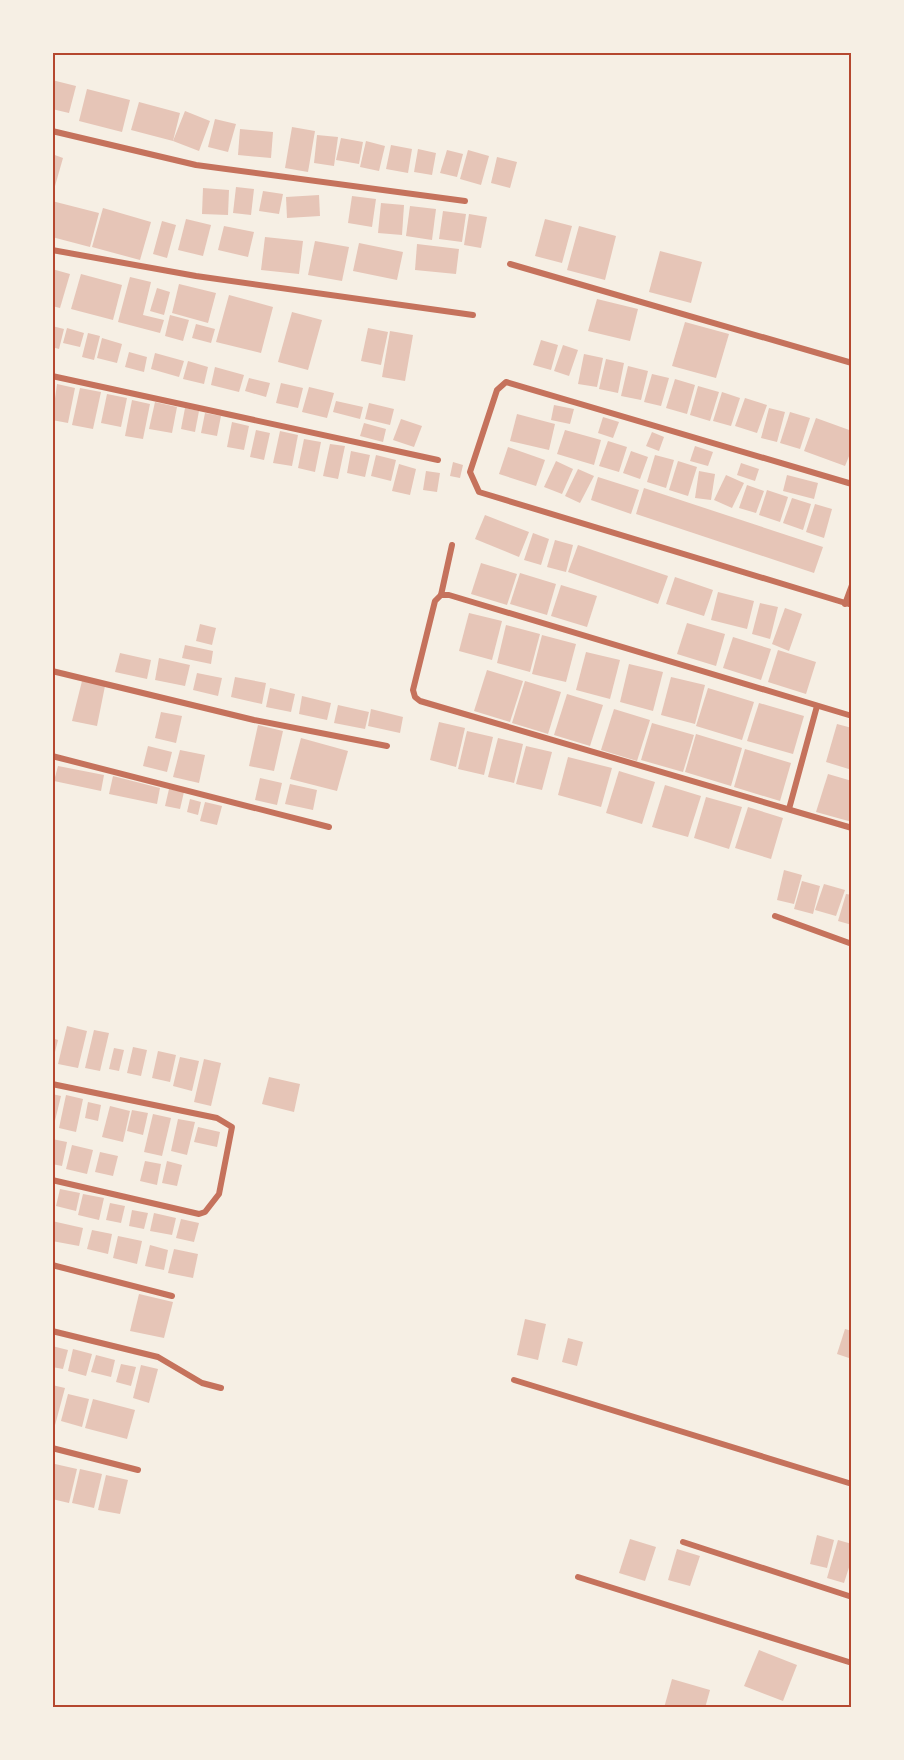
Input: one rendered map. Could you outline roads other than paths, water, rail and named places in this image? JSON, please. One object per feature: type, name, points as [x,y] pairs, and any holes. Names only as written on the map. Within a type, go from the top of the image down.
[{"type":"street","points":[[52,131],[196,165],[465,201]]},
{"type":"street","points":[[52,250],[196,276],[473,315]]},
{"type":"street","points":[[510,264],[852,363]]},
{"type":"street","points":[[52,376],[438,460]]},
{"type":"street","points":[[852,484],[506,382],[497,390],[470,472],[479,492],[849,604],[852,585]]},
{"type":"street","points":[[452,545],[441,595],[435,601],[413,690],[415,697],[420,701],[852,828]]},
{"type":"street","points":[[441,595],[449,595],[852,716]]},
{"type":"street","points":[[52,671],[254,720],[387,746]]},
{"type":"street","points":[[789,809],[817,706]]},
{"type":"street","points":[[52,756],[329,826]]},
{"type":"street","points":[[775,916],[852,944]]},
{"type":"street","points":[[52,1084],[217,1118],[232,1125],[219,1194],[211,1208],[199,1214],[52,1180]]},
{"type":"street","points":[[52,1265],[172,1296]]},
{"type":"street","points":[[52,1330],[158,1357],[202,1383],[221,1388]]},
{"type":"street","points":[[514,1380],[852,1484]]},
{"type":"street","points":[[52,1448],[138,1470]]},
{"type":"street","points":[[683,1542],[852,1597]]},
{"type":"street","points":[[578,1577],[852,1663]]}]
